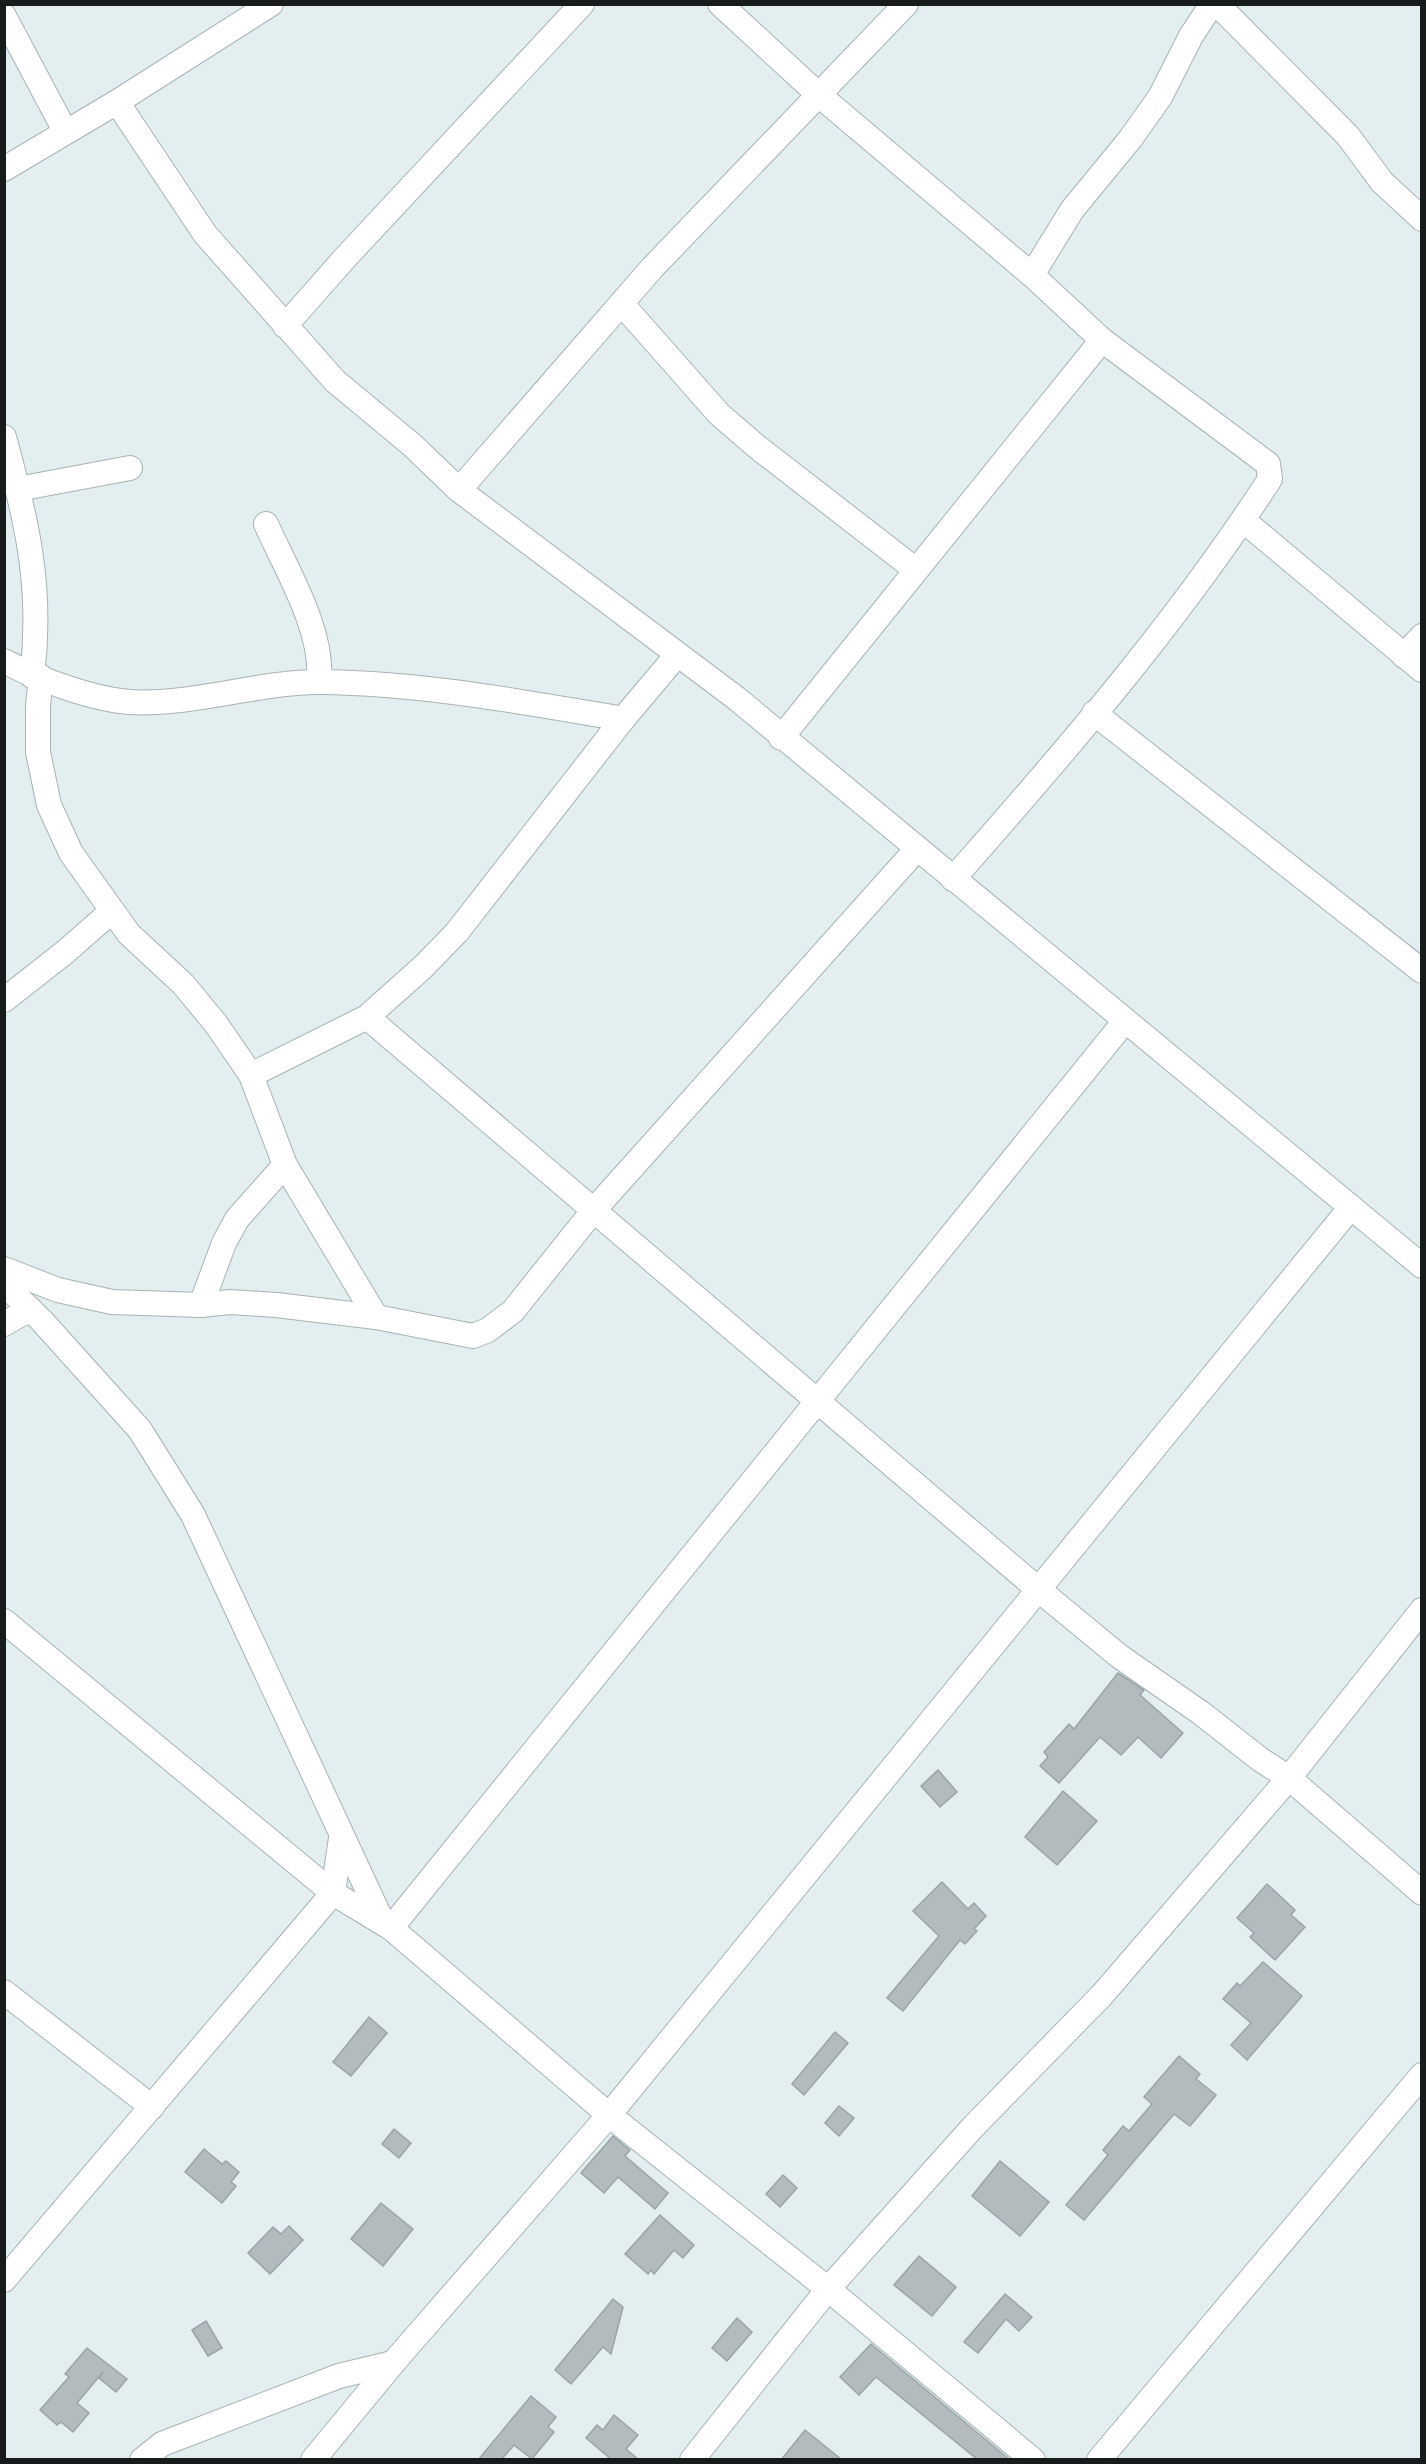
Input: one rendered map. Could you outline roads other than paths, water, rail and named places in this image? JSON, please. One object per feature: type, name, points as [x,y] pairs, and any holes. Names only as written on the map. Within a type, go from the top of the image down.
[{"type":"street","points":[[4,169],[64,131],[117,102],[271,4]]},
{"type":"street","points":[[285,326],[345,258],[582,4]]},
{"type":"street","points":[[720,4],[819,95],[1032,275],[1102,340],[1268,464],[1270,478],[1244,520],[1049,770],[953,879]]},
{"type":"street","points":[[459,490],[685,232],[906,4]]},
{"type":"street","points":[[1032,275],[1072,210],[1131,138],[1160,98],[1191,36],[1212,4]]},
{"type":"street","points":[[1217,4],[1348,136],[1382,182],[1422,219]]},
{"type":"street","points":[[4,16],[64,131]]},
{"type":"street","points":[[117,102],[205,234],[335,381],[412,446],[459,490],[736,698],[916,850],[1422,1266]]},
{"type":"street","points":[[622,303],[719,414],[756,446],[916,570]]},
{"type":"street","points":[[781,738],[1102,340]]},
{"type":"street","points":[[4,437],[18,489],[36,592],[38,752],[49,805],[71,853],[129,934],[183,984],[216,1024],[251,1075],[285,1165],[376,1317]]},
{"type":"street","points":[[18,489],[130,468]]},
{"type":"street","points":[[1244,520],[1413,663],[1422,636]]},
{"type":"street","points":[[266,524],[316,639],[321,662],[319,682]]},
{"type":"street","points":[[251,1075],[368,1017],[423,967],[457,932],[622,719],[677,655]]},
{"type":"street","points":[[4,661],[36,676],[91,694],[129,702],[319,682],[467,694],[622,719]]},
{"type":"street","points":[[1094,713],[1422,971]]},
{"type":"street","points":[[4,1269],[58,1290],[112,1302],[201,1305],[242,1302],[376,1317],[472,1336],[488,1330],[513,1311],[593,1210],[916,850]]},
{"type":"street","points":[[4,1000],[64,953],[112,911]]},
{"type":"street","points":[[368,1017],[1039,1590],[1119,1656],[1289,1778],[1422,1893]]},
{"type":"street","points":[[386,1924],[819,1402],[1125,1021]]},
{"type":"street","points":[[201,1305],[224,1243],[237,1219],[285,1165]]},
{"type":"street","points":[[313,2460],[393,2363],[609,2115],[1351,1208]]},
{"type":"street","points":[[4,1284],[34,1312],[140,1430],[193,1515],[341,1838],[386,1924]]},
{"type":"street","points":[[4,1323],[34,1312],[58,1290]]},
{"type":"street","points":[[692,2460],[828,2289],[973,2127],[1102,1995],[1289,1778],[1422,1610]]},
{"type":"street","points":[[4,1621],[333,1893],[386,1924],[609,2115],[828,2289],[1033,2460]]},
{"type":"street","points":[[4,2280],[333,1893],[341,1838]]},
{"type":"street","points":[[4,1992],[152,2107]]},
{"type":"street","points":[[1099,2460],[1422,2075]]},
{"type":"street","points":[[142,2460],[162,2444],[339,2376],[393,2363]]}]
